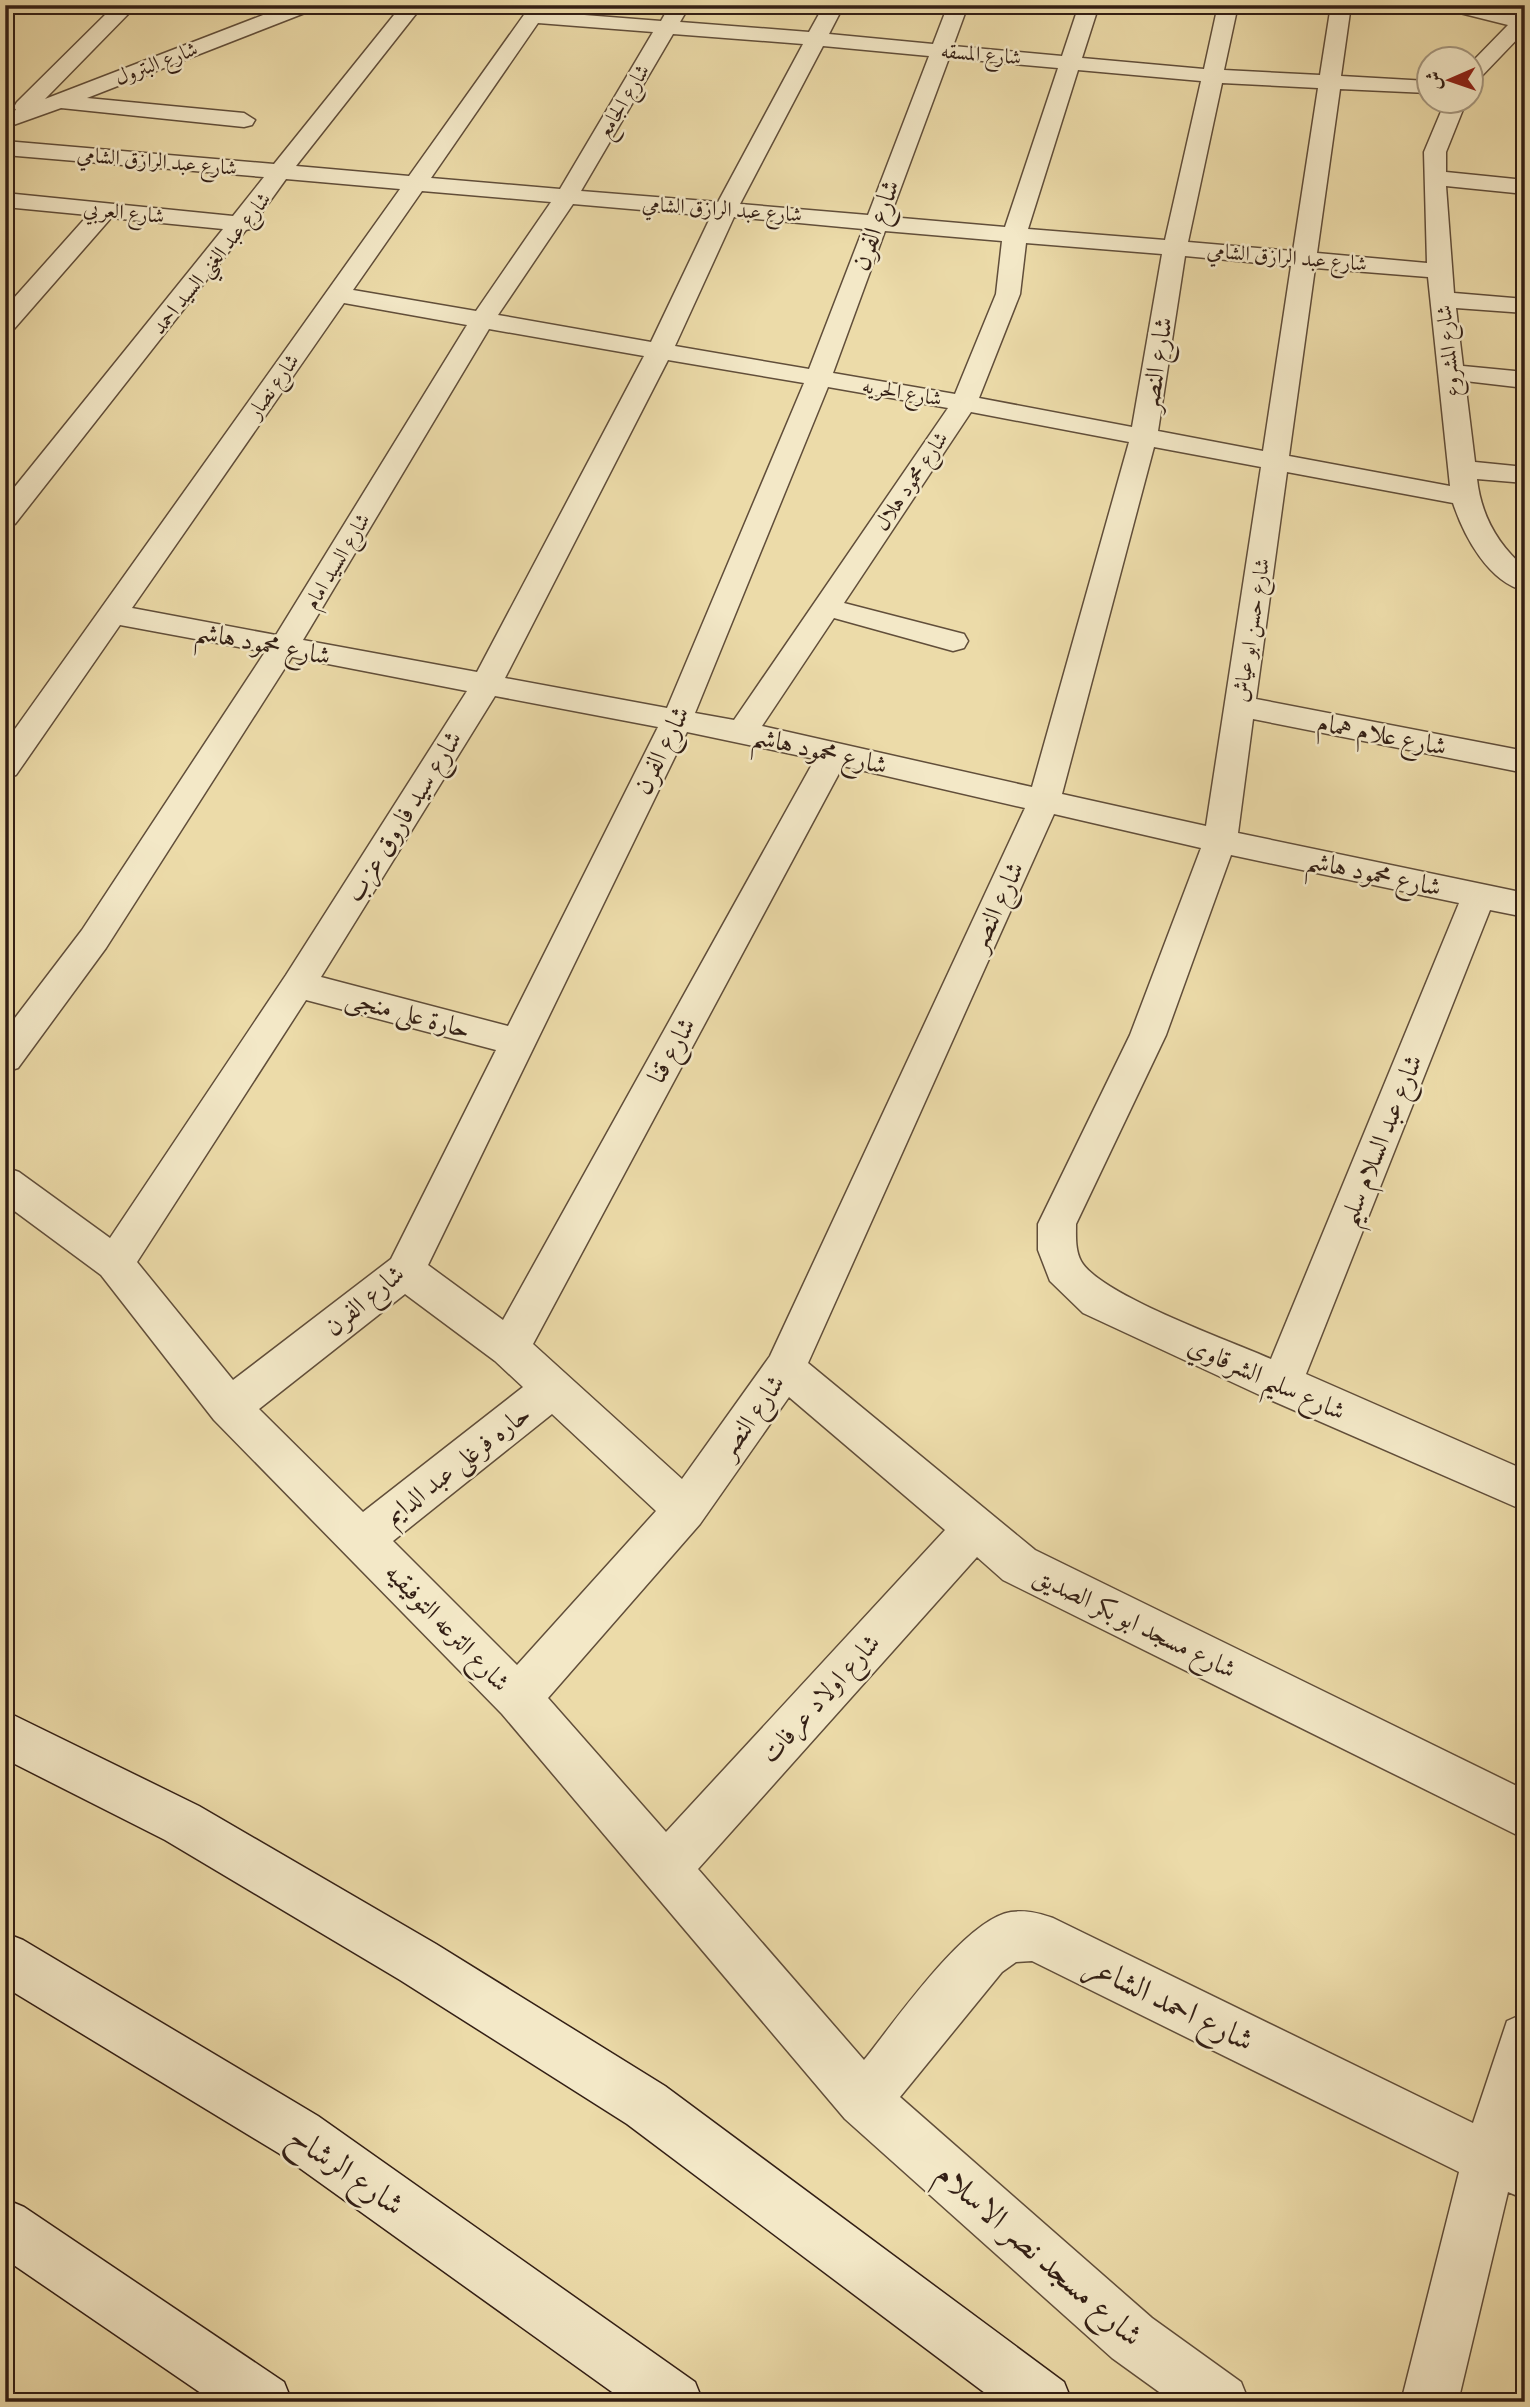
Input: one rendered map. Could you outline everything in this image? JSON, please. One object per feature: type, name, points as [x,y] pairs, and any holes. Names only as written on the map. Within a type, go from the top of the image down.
[{"type":"street","points":[[5,142],[17,117],[127,5]]},
{"type":"street","points":[[243,29],[264,5]]},
{"type":"street","name":"شارع البترول","points":[[17,117],[308,5]]},
{"type":"street","name":"شارع عبد الغني السيد احمد","points":[[5,518],[16,491],[242,224],[413,5]]},
{"type":"street","name":"شارع الجامع","points":[[566,197],[680,5]]},
{"type":"street","name":"شارع سيد فاروق عزب","points":[[115,1263],[298,984],[485,685],[660,350],[726,209],[834,5]]},
{"type":"street","name":"شارع الفرن","points":[[229,1407],[405,1271],[677,720],[819,377],[958,5]]},
{"type":"street","name":"شارع محمود هلال","points":[[742,732],[964,403],[1008,293],[1015,232],[1089,5]]},
{"type":"street","name":"شارع النصر","points":[[518,1698],[685,1510],[785,1369],[1044,801],[1144,436],[1175,247],[1228,5]]},
{"type":"street","name":"شارع حسن ابو عياش","points":[[1057,1224],[1148,1035],[1220,841],[1307,259],[1341,5]]},
{"type":"street","points":[[1451,5],[1523,21]]},
{"type":"street","name":"شارع المسقه","points":[[537,11],[666,27],[817,38],[1213,76],[1414,86]]},
{"type":"street","name":"شارع نصار","points":[[5,767],[537,11]]},
{"type":"street","points":[[1484,63],[1523,21]]},
{"type":"street","points":[[58,101],[244,120]]},
{"type":"street","name":"شارع المشروع","points":[[1449,116],[1435,152],[1435,178],[1439,271],[1465,497],[1476,531],[1500,564],[1525,583]]},
{"type":"street","name":"شارع عبد الرازق الشامي","points":[[5,148],[284,171],[415,185],[1015,232],[1439,271]]},
{"type":"street","points":[[1435,178],[1525,187]]},
{"type":"street","name":"شارع السيد امام","points":[[5,1058],[94,939],[284,647],[482,320],[566,197]]},
{"type":"street","name":"شارع العربي","points":[[5,200],[242,224]]},
{"type":"street","points":[[5,324],[105,210]]},
{"type":"street","name":"شارع الحريه","points":[[337,295],[819,377],[1465,497]]},
{"type":"street","points":[[1442,299],[1525,306]]},
{"type":"street","points":[[1450,372],[1525,380]]},
{"type":"street","points":[[1461,469],[1525,475]]},
{"type":"street","points":[[826,607],[953,641]]},
{"type":"street","name":"شارع محمود هاشم","points":[[112,614],[742,732],[1220,841],[1525,905]]},
{"type":"street","name":"شارع علام همام","points":[[1240,706],[1525,762]]},
{"type":"street","name":"شارع قنا","points":[[509,1348],[834,753]]},
{"type":"street","name":"شارع عبد السلام سليم","points":[[1281,1385],[1479,895]]},
{"type":"street","name":"حارة على منجى","points":[[298,984],[517,1042]]},
{"type":"street","name":"شارع الترعه التوفيقيه","points":[[5,1183],[115,1263],[229,1407],[518,1698],[864,2099]]},
{"type":"street","name":"شارع سليم الشرقاوي","points":[[1057,1224],[1055,1249],[1060,1266],[1074,1284],[1097,1301],[1281,1385],[1525,1491]]},
{"type":"street","points":[[405,1271],[509,1348],[685,1510]]},
{"type":"street","name":"شارع مسجد ابو بكر الصديق","points":[[785,1369],[1019,1565],[1525,1815]]},
{"type":"street","name":"حاره فرغلى عبد الدايم","points":[[362,1539],[552,1389]]},
{"type":"street","name":"شارع اولاد عرفات","points":[[665,1869],[975,1528]]},
{"type":"street","points":[[5,1734],[182,1823],[418,1962],[646,2105],[1044,2402]]},
{"type":"street","name":"شارع احمد الشاعر","points":[[864,2099],[984,1954],[1009,1937],[1035,1936],[1507,2166]]},
{"type":"street","name":"شارع الرشاح","points":[[5,1958],[299,2135],[675,2402]]},
{"type":"street","points":[[1429,2402],[1507,2166],[1525,2039]]},
{"type":"street","name":"شارع مسجد نصر الاسلام","points":[[864,2099],[1132,2338],[1222,2402]]},
{"type":"street","points":[[5,2225],[264,2402]]}]
